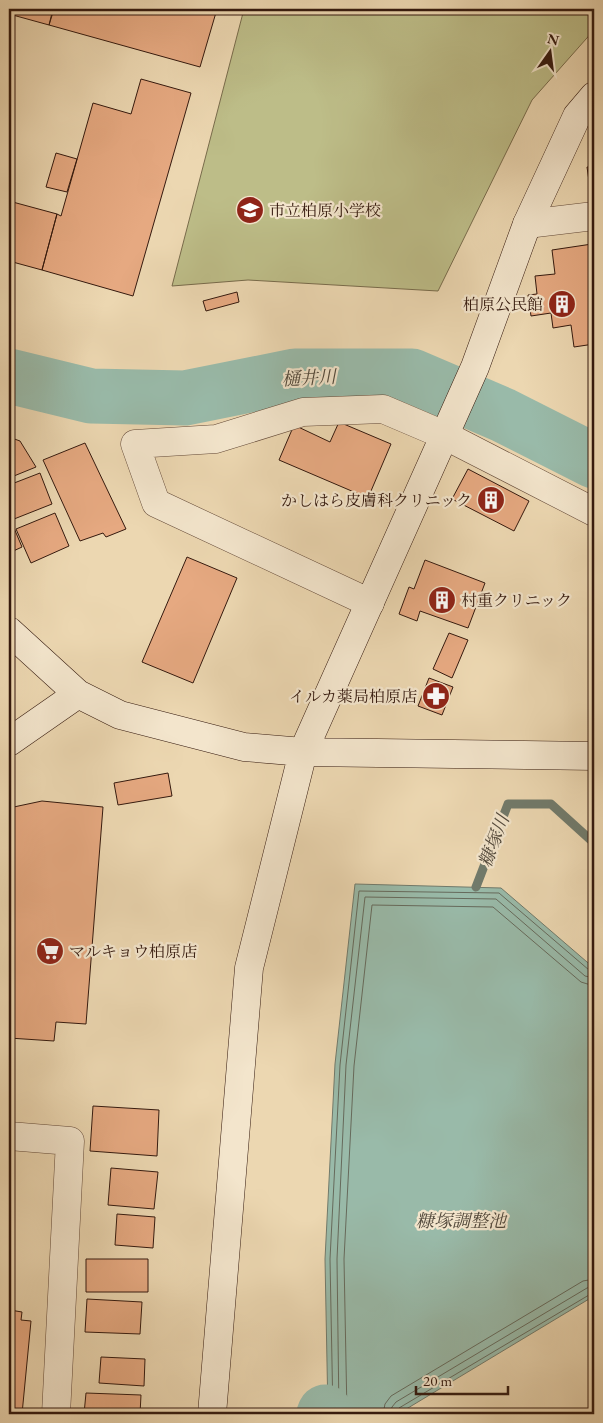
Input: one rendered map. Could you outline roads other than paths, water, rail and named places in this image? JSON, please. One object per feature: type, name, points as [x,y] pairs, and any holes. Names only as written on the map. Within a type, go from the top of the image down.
[{"type":"street","points":[[212,1414],[250,968],[303,752],[475,367],[527,224],[577,116],[594,96]]},
{"type":"street","points":[[527,224],[594,216]]},
{"type":"street","points":[[370,603],[156,503],[135,444],[216,439],[303,412],[383,408],[447,428],[594,512]]},
{"type":"street","points":[[9,630],[78,694],[120,715],[244,747],[303,752],[594,756]]},
{"type":"street","points":[[9,742],[78,694]]},
{"type":"street","points":[[9,1136],[70,1141],[56,1414]]},
{"type":"water","name":"糠塚調整池","points":[[355,884],[501,888],[594,968],[594,1296],[398,1414],[328,1414],[325,1259],[335,1064]]},
{"type":"waterway","name":"樋井川","points":[[9,376],[91,396],[185,398],[295,376],[412,376],[503,415],[594,461]]},
{"type":"waterway","name":"糠塚川","points":[[476,887],[508,804],[551,804],[594,843]]},
{"type":"place","name":"市立柏原小学校","points":[[250,210]]},
{"type":"place","name":"柏原公民館","points":[[562,304]]},
{"type":"place","name":"かしはら皮膚科クリニック","points":[[491,500]]},
{"type":"place","name":"村重クリニック","points":[[442,600]]},
{"type":"place","name":"イルカ薬局柏原店","points":[[436,696]]},
{"type":"place","name":"マルキョウ柏原店","points":[[50,951]]}]
